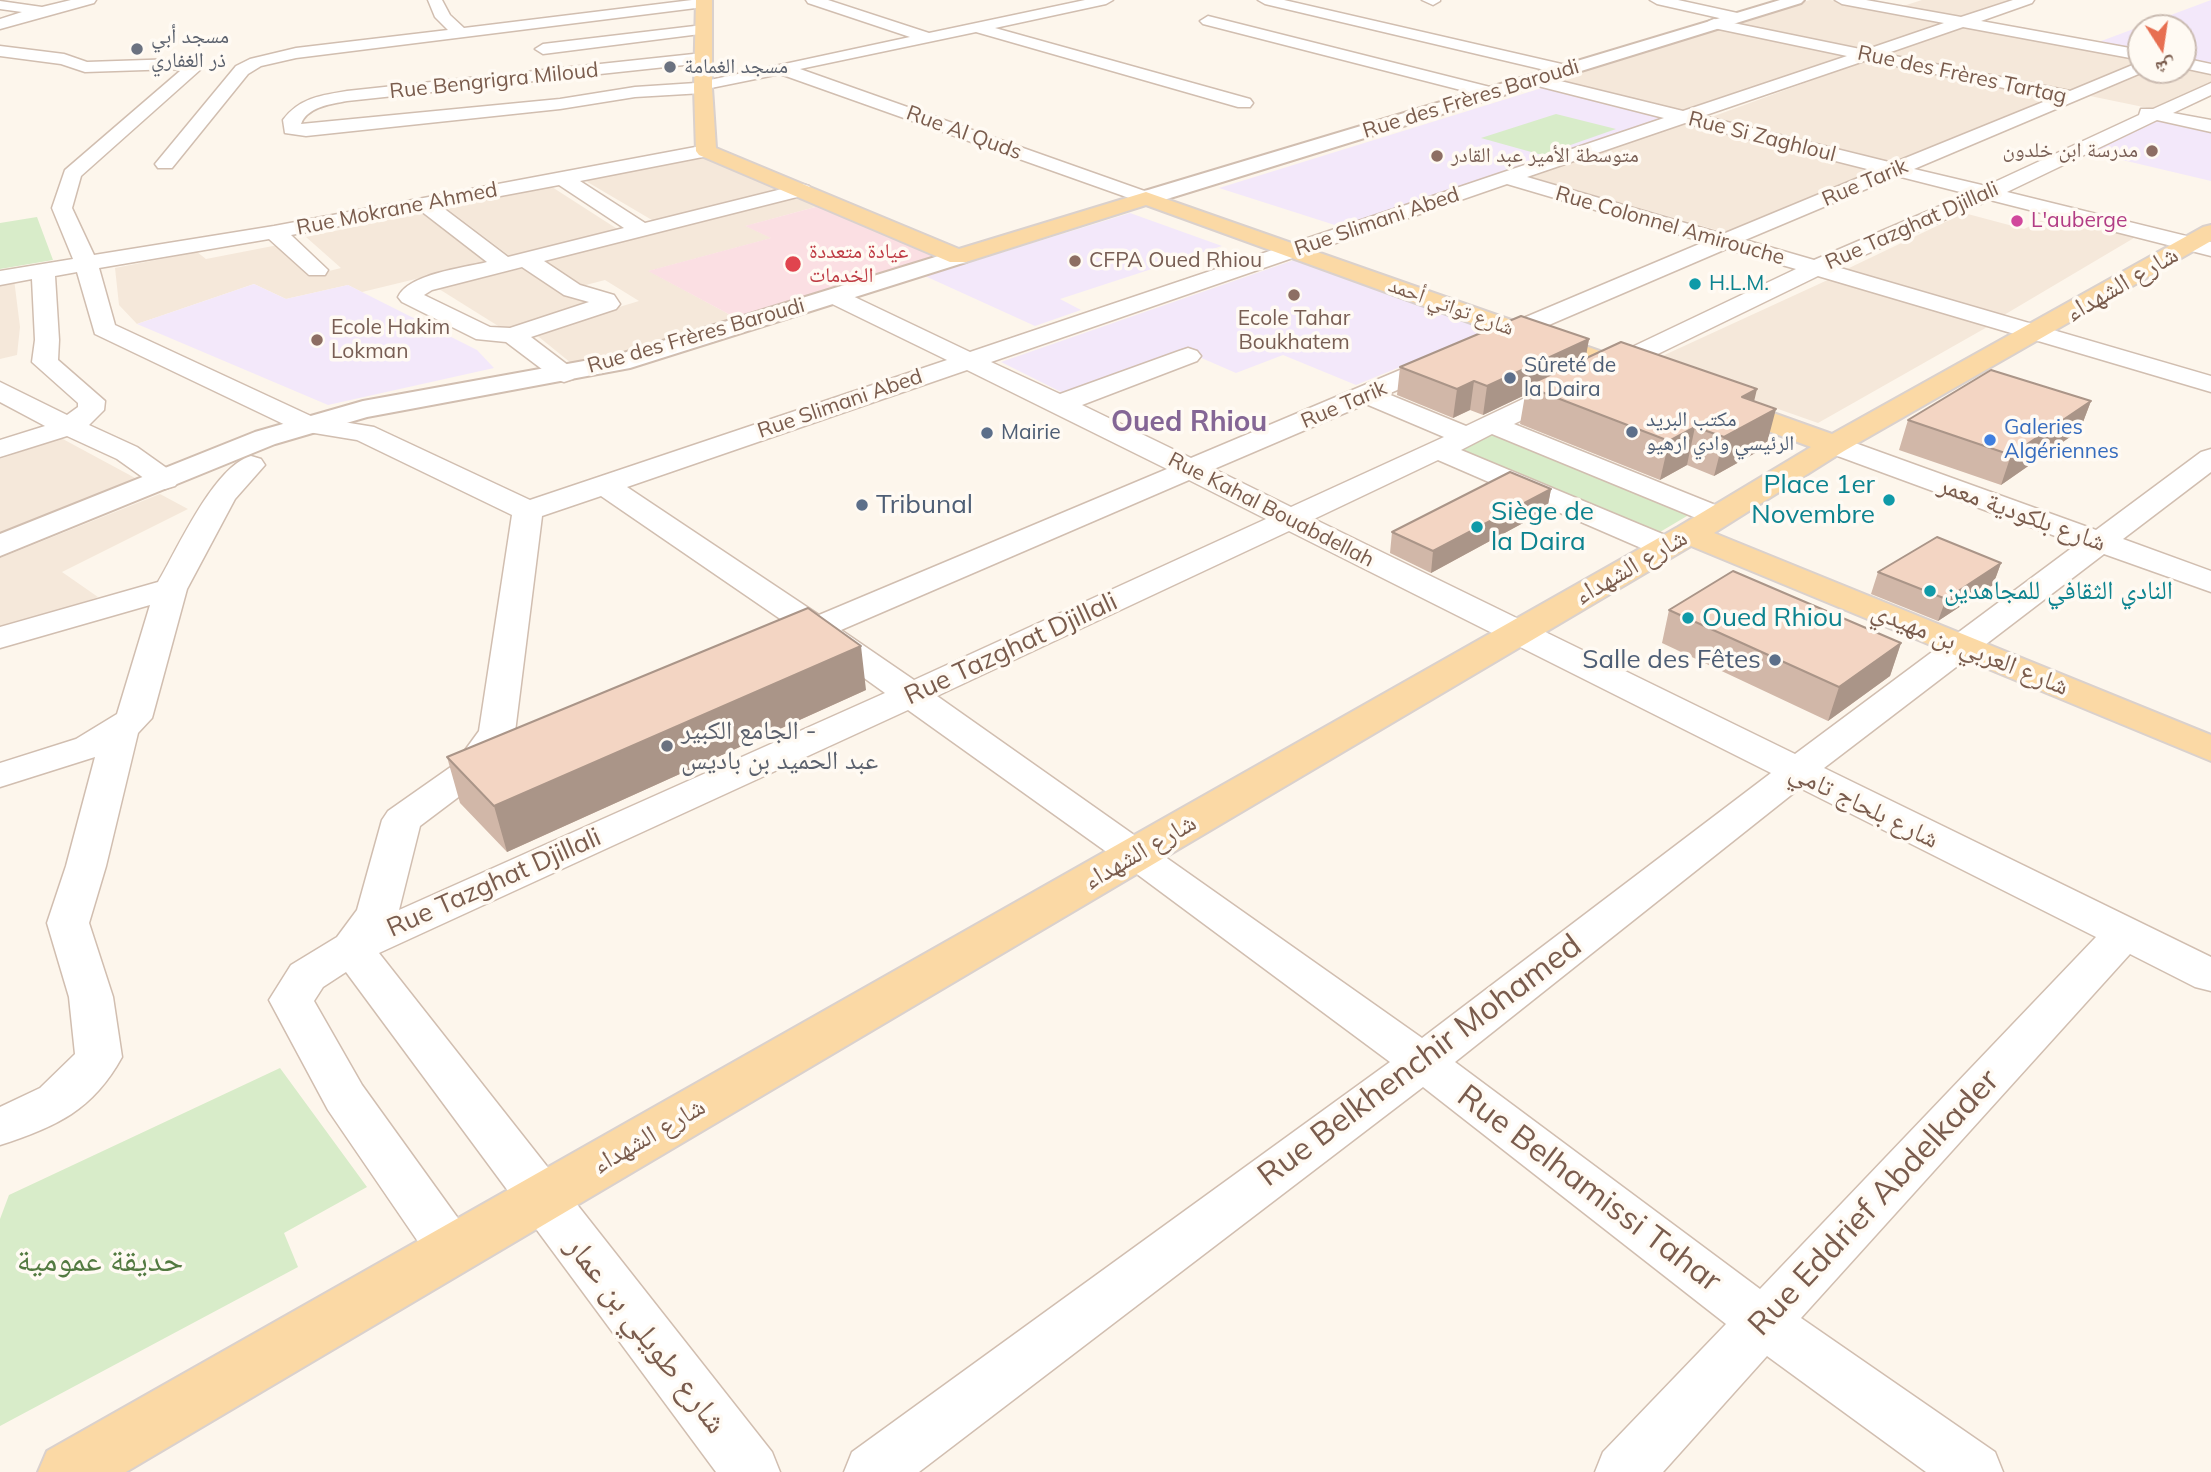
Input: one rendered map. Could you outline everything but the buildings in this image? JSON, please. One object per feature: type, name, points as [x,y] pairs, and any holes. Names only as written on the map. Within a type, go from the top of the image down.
[{"type":"main road","points":[[704,2],[706,144],[802,190],[958,257],[1146,198]]},
{"type":"main road","name":"شارع تواتي أحمد","points":[[1146,198],[1664,384]]},
{"type":"main road","name":"شارع الشهداء","points":[[69,1472],[1518,633],[1834,445],[2204,241]]},
{"type":"main road","points":[[1703,398],[1834,445]]},
{"type":"main road","name":"شارع العربي بن مهيدي","points":[[1691,532],[2211,749]]},
{"type":"street","points":[[0,24],[89,0]]},
{"type":"street","points":[[435,0],[443,17],[485,54],[502,80]]},
{"type":"street","points":[[819,2],[847,0]]},
{"type":"street","points":[[1029,0],[1063,9]]},
{"type":"street","points":[[704,82],[574,88],[442,110],[330,128],[295,130],[291,127],[292,120],[442,110],[560,104],[704,82],[782,69],[1106,0]]},
{"type":"street","points":[[1265,0],[1566,71]]},
{"type":"street","points":[[1657,0],[1737,17]]},
{"type":"street","name":"Rue des Frères Baroudi","points":[[1146,198],[1796,0]]},
{"type":"street","points":[[1842,0],[2127,52]]},
{"type":"street","points":[[1885,8],[1908,0]]},
{"type":"street","name":"Rue Slimani Abed","points":[[528,511],[2027,0]]},
{"type":"street","points":[[0,51],[64,59],[85,67],[177,64],[205,69],[296,53],[704,2]]},
{"type":"street","points":[[819,2],[929,37]]},
{"type":"street","points":[[0,5],[36,10],[32,14]]},
{"type":"street","points":[[578,17],[596,32],[625,67]]},
{"type":"street","points":[[1208,21],[1492,93]]},
{"type":"street","name":"Rue des Frères Tartag","points":[[1714,23],[2095,102]]},
{"type":"street","points":[[516,25],[543,49],[574,88]]},
{"type":"street","points":[[977,27],[1244,103]]},
{"type":"street","points":[[543,49],[703,30]]},
{"type":"street","points":[[399,40],[416,62],[442,110],[460,133]]},
{"type":"street","points":[[165,164],[242,70],[256,62]]},
{"type":"street","name":"Rue Bengrigra Miloud","points":[[292,120],[299,111],[313,102],[625,67],[704,82]]},
{"type":"street","points":[[165,480],[127,453],[22,405],[42,355],[87,265],[62,208],[72,174],[205,69]]},
{"type":"street","name":"Rue Al Quds","points":[[782,69],[1146,198]]},
{"type":"street","name":"Rue Tarik","points":[[752,656],[1368,396],[1515,330],[2127,74]]},
{"type":"street","name":"Rue Si Zaghloul","points":[[1536,80],[1988,193],[2204,241]]},
{"type":"street","points":[[679,108],[704,82]]},
{"type":"street","name":"Rue Tazghat Djillali","points":[[452,1250],[388,1163],[308,1036],[291,1000],[307,976],[352,948],[911,695],[1465,437],[1816,268],[1988,193],[2211,88]]},
{"type":"street","points":[[498,129],[581,119],[560,104]]},
{"type":"street","points":[[2131,109],[2211,126]]},
{"type":"street","points":[[330,128],[333,142],[337,146]]},
{"type":"street","points":[[633,145],[706,144]]},
{"type":"street","name":"Rue Mokrane Ahmed","points":[[0,278],[274,232],[562,178],[706,144]]},
{"type":"street","name":"Rue Colonnel Amirouche","points":[[1506,177],[2211,384]]},
{"type":"street","points":[[562,178],[642,231]]},
{"type":"street","points":[[527,260],[572,290],[592,294],[608,302],[599,309],[512,335],[485,334],[410,296],[424,285],[802,190]]},
{"type":"street","points":[[424,203],[503,265]]},
{"type":"street","points":[[274,232],[317,270]]},
{"type":"street","name":"Rue des Frères Baroudi","points":[[165,480],[306,425],[363,409],[461,389],[564,374],[621,362],[958,257]]},
{"type":"street","points":[[0,449],[66,426],[83,418],[91,410],[92,401],[42,355],[43,272]]},
{"type":"street","name":"Rue Kahal Bouabdellah","points":[[834,296],[1059,404],[1518,633]]},
{"type":"street","points":[[512,335],[564,374]]},
{"type":"street","points":[[42,355],[306,425],[364,433],[472,482],[528,511],[497,732],[468,772]]},
{"type":"street","points":[[1059,404],[1188,356]]},
{"type":"street","points":[[1368,396],[1691,532]]},
{"type":"street","points":[[0,546],[165,480],[190,481],[215,477],[251,465],[299,442],[306,425]]},
{"type":"street","points":[[1465,437],[1691,532]]},
{"type":"street","name":"شارع بلكودية معمر","points":[[1834,445],[2211,582]]},
{"type":"street","name":"Rue Belkhenchir Mohamed","points":[[873,1472],[1423,1062],[1796,772],[1965,647],[2211,458]]},
{"type":"street","points":[[4,763],[95,744],[120,732],[134,718],[171,589],[222,495],[251,465]]},
{"type":"street","name":"Rue Belhamissi Tahar","points":[[605,485],[816,628],[1136,855],[1423,1062],[1763,1322],[1974,1472]]},
{"type":"street","points":[[0,638],[171,589]]},
{"type":"street","name":"شارع بلحاج تامي","points":[[1518,633],[2211,976]]},
{"type":"street","points":[[0,1126],[31,1118],[82,1082],[99,1057],[91,997],[68,923],[86,866],[120,732]]},
{"type":"street","points":[[352,948],[377,912],[402,820],[468,772],[520,752]]},
{"type":"street","name":"Rue Eddrief Abdelkader","points":[[1624,1472],[2124,934]]},
{"type":"street","name":"شارع طويلي بن عمار","points":[[352,948],[751,1472]]},
{"type":"shaded area","points":[[1810,0],[1830,0],[1947,22],[1866,50],[1733,24]]},
{"type":"shaded area","points":[[1922,0],[2019,0],[1961,20],[1897,8]]},
{"type":"shaded area","points":[[2211,0],[2211,65],[2197,62],[2197,14],[2174,14]]},
{"type":"shaded area","points":[[1967,25],[2127,54],[2127,67],[2067,91],[1884,54]]},
{"type":"shaded area","points":[[1722,27],[1854,54],[1683,112],[1552,80]]},
{"type":"shaded area","points":[[2127,31],[2127,49],[2096,43]]},
{"type":"shaded area","points":[[1870,59],[2057,97],[1891,165],[1706,119]]},
{"type":"shaded area","points":[[2197,68],[2211,71],[2211,83],[2153,109],[2090,96],[2127,80],[2127,84],[2197,84]]},
{"type":"shaded area","name":"متوسطة الأمير عبد القادر","points":[[1545,87],[1667,117],[1341,227],[1219,188]]},
{"type":"shaded area","name":"مدرسة ابن خلدون","points":[[2153,118],[2211,131],[2211,181],[2097,154],[2089,148]]},
{"type":"shaded area","points":[[1688,122],[1877,169],[1727,233],[1531,177]]},
{"type":"shaded area","points":[[701,155],[782,192],[657,223],[584,180]]},
{"type":"shaded area","points":[[552,187],[622,232],[511,257],[446,208]]},
{"type":"shaded area","points":[[792,197],[819,206],[746,226],[772,238],[649,271],[736,318],[618,354],[571,363],[534,333],[639,301],[605,280],[582,286],[542,262]]},
{"type":"shaded area","name":"عيادة متعددة الخدمات","points":[[819,206],[936,256],[736,318],[648,271],[771,238],[745,226]]},
{"type":"shaded area","points":[[421,213],[486,262],[362,292],[348,285],[286,299],[254,284],[137,324],[119,305],[115,268],[197,252],[206,259],[278,245],[309,276],[341,268],[306,237]]},
{"type":"shaded area","name":"CFPA Oued Rhiou","points":[[1130,213],[1222,246],[1060,299],[1081,310],[1035,326],[925,276]]},
{"type":"shaded area","points":[[1964,213],[2024,229],[2055,214],[2139,235],[2004,315],[1847,269]]},
{"type":"shaded area","name":"Ecole Tahar Boukhatem","points":[[1297,259],[1490,330],[1356,385],[1283,355],[1236,373],[1183,350],[1065,394],[1001,362]]},
{"type":"shaded area","points":[[524,268],[595,305],[503,329],[439,289]]},
{"type":"shaded area","points":[[1832,278],[1989,326],[1818,423],[1647,363]]},
{"type":"shaded area","points":[[14,279],[20,327],[17,355],[0,359],[0,281]]},
{"type":"shaded area","name":"Ecole Hakim Lokman","points":[[254,284],[286,299],[348,285],[477,350],[494,368],[328,405],[137,324]]},
{"type":"shaded area","points":[[61,438],[137,479],[0,533],[0,459]]},
{"type":"shaded area","points":[[160,494],[188,509],[62,572],[98,597],[0,634],[0,558]]},
{"type":"green space","points":[[1556,114],[1616,129],[1542,155],[1481,138]]},
{"type":"green space","points":[[37,217],[53,260],[0,269],[0,223]]},
{"type":"green space","points":[[1494,433],[1692,513],[1655,535],[1457,451]]},
{"type":"green space","name":"حديقة عمومية","points":[[280,1068],[367,1187],[284,1233],[298,1267],[0,1426],[0,1219],[9,1195]]},
{"type":"place","name":"مسجد أبي ذر الغفاري","points":[[137,49]]},
{"type":"place","name":"مسجد الغمامة","points":[[670,67]]},
{"type":"place","name":"مدرسة ابن خلدون","points":[[2152,151]]},
{"type":"place","name":"متوسطة الأمير عبد القادر","points":[[1437,156]]},
{"type":"place","name":"L'auberge","points":[[2017,221]]},
{"type":"place","name":"CFPA Oued Rhiou","points":[[1075,261]]},
{"type":"place","name":"عيادة متعددة الخدمات","points":[[793,264]]},
{"type":"place","name":"H.L.M.","points":[[1695,284]]},
{"type":"place","name":"Ecole Tahar Boukhatem","points":[[1294,295]]},
{"type":"place","name":"Ecole Hakim Lokman","points":[[317,340]]},
{"type":"place","name":"Sûreté de la Daira","points":[[1510,378]]},
{"type":"place","name":"مكتب البريد الرئيسي وادي ارهيو","points":[[1632,432]]},
{"type":"place","name":"Mairie","points":[[987,433]]},
{"type":"place","name":"Galeries Algériennes","points":[[1990,440]]},
{"type":"place","name":"Place 1er Novembre","points":[[1889,500]]},
{"type":"place","name":"Tribunal","points":[[862,505]]},
{"type":"place","name":"Siège de la Daira","points":[[1477,527]]},
{"type":"place","name":"النادي الثقافي للمجاهدين","points":[[1930,591]]},
{"type":"place","name":"Oued Rhiou","points":[[1688,618]]},
{"type":"place","name":"Salle des Fêtes","points":[[1775,660]]},
{"type":"place","name":"الجامع الكبير - عبد الحميد بن باديس","points":[[667,746]]},
{"type":"district","name":"Oued Rhiou","points":[[1189,423]]}]
